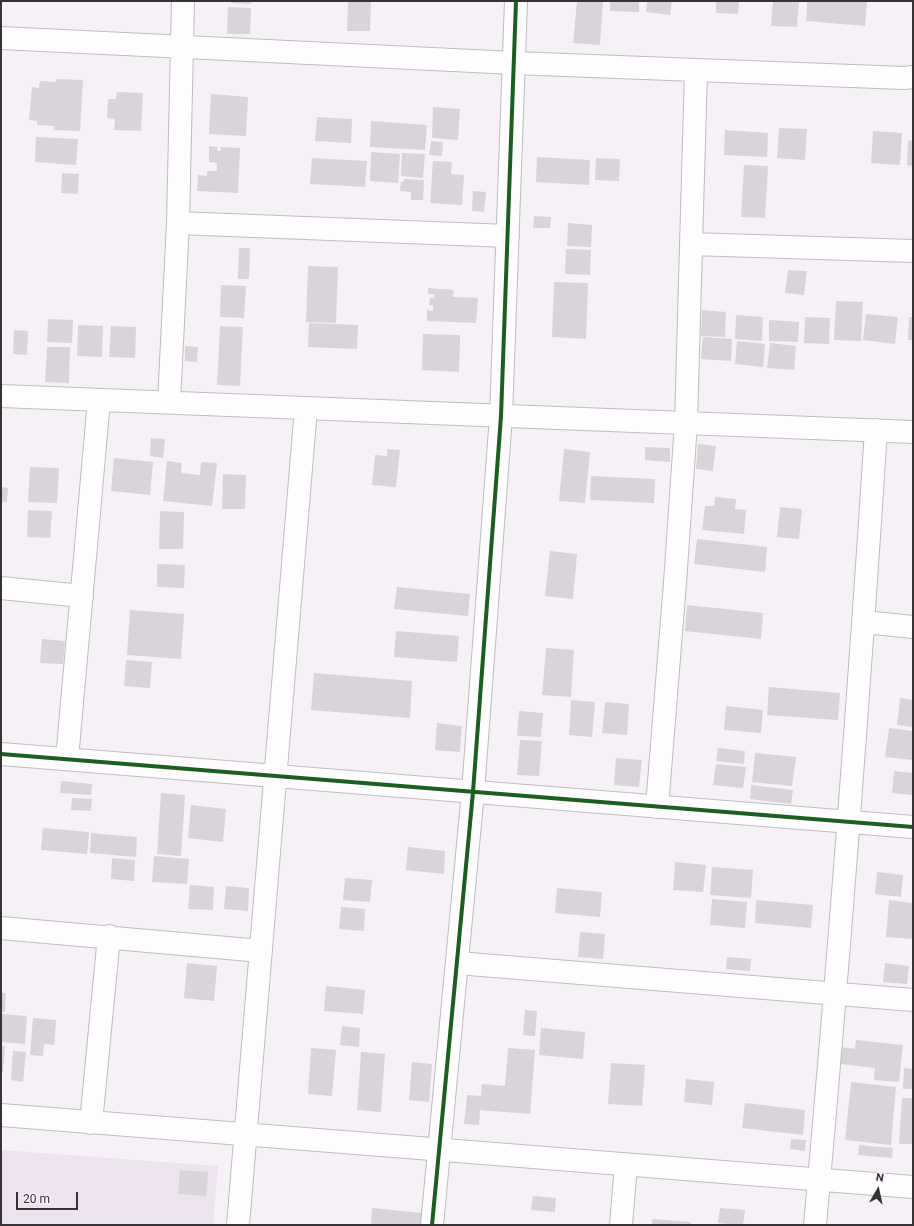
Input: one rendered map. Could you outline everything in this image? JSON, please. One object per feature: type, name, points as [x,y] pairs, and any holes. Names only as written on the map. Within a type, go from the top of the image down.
[{"type":"street","points":[[169,402],[178,223],[183,1]]},
{"type":"street","points":[[432,1225],[473,792],[501,416],[516,1]]},
{"type":"street","points":[[1,38],[696,70],[904,78],[913,77]]},
{"type":"street","points":[[657,807],[686,423],[696,70]]},
{"type":"street","points":[[178,223],[508,236]]},
{"type":"street","points":[[691,244],[913,251]]},
{"type":"street","points":[[1,396],[913,432]]},
{"type":"street","points":[[67,759],[99,400]]},
{"type":"street","points":[[238,1225],[306,408]]},
{"type":"street","points":[[815,1225],[836,994],[864,622],[876,430]]},
{"type":"street","points":[[1,588],[82,596]]},
{"type":"street","points":[[864,622],[913,627]]},
{"type":"street","points":[[1,754],[913,827]]},
{"type":"street","points":[[1,928],[109,936],[261,951]]},
{"type":"street","points":[[91,1123],[109,936]]},
{"type":"street","points":[[457,963],[913,1000]]},
{"type":"street","points":[[1,1115],[913,1187]]},
{"type":"street","points":[[621,1225],[626,1165]]},
{"type":"shaded area","points":[[1,1150],[218,1166],[213,1225],[1,1225]]},
{"type":"building","points":[[231,1],[251,1],[251,4],[231,3]]},
{"type":"building","points":[[348,1],[371,1],[370,31],[347,31]]},
{"type":"building","points":[[577,1],[603,1],[600,45],[573,43]]},
{"type":"building","points":[[610,1],[639,1],[639,12],[610,11]]},
{"type":"building","points":[[647,1],[672,1],[670,15],[646,12]]},
{"type":"building","points":[[716,1],[739,1],[738,14],[716,13]]},
{"type":"building","points":[[773,1],[799,1],[797,27],[771,26]]},
{"type":"building","points":[[807,1],[867,1],[865,26],[806,21]]},
{"type":"building","points":[[228,7],[251,8],[250,34],[227,34]]},
{"type":"building","points":[[57,79],[83,80],[80,131],[54,130],[54,126],[37,125],[37,121],[29,120],[32,87],[39,88],[40,81],[56,82]]},
{"type":"building","points":[[117,92],[143,93],[141,131],[114,130],[115,119],[107,118],[108,99],[116,99]]},
{"type":"building","points":[[211,94],[248,97],[246,136],[209,134]]},
{"type":"building","points":[[433,107],[460,109],[458,140],[432,138]]},
{"type":"building","points":[[317,117],[352,119],[351,143],[315,141]]},
{"type":"building","points":[[371,121],[427,125],[425,150],[370,147]]},
{"type":"building","points":[[779,128],[807,129],[805,160],[777,158]]},
{"type":"building","points":[[725,130],[768,133],[767,157],[724,155]]},
{"type":"building","points":[[873,131],[902,133],[900,165],[871,163]]},
{"type":"building","points":[[36,137],[78,139],[76,165],[35,162]]},
{"type":"building","points":[[908,140],[913,141],[913,166],[907,165]]},
{"type":"building","points":[[431,141],[443,142],[442,156],[429,155]]},
{"type":"building","points":[[209,146],[217,147],[217,151],[221,151],[221,147],[240,148],[238,193],[197,191],[198,175],[207,176],[207,171],[217,171],[217,163],[209,162]]},
{"type":"building","points":[[371,152],[400,154],[398,183],[370,181]]},
{"type":"building","points":[[402,153],[425,154],[423,178],[401,176]]},
{"type":"building","points":[[537,157],[590,160],[589,185],[536,182]]},
{"type":"building","points":[[312,158],[367,161],[365,187],[310,184]]},
{"type":"building","points":[[596,158],[620,159],[619,181],[595,180]]},
{"type":"building","points":[[433,161],[452,162],[451,174],[464,175],[462,205],[430,203]]},
{"type":"building","points":[[744,165],[768,166],[765,218],[741,217]]},
{"type":"building","points":[[62,173],[79,174],[78,194],[61,193]]},
{"type":"building","points":[[404,179],[424,180],[423,200],[411,200],[411,192],[400,191],[401,182],[404,182]]},
{"type":"building","points":[[473,191],[486,192],[484,212],[472,211]]},
{"type":"building","points":[[534,216],[551,217],[550,228],[533,228]]},
{"type":"building","points":[[568,223],[592,225],[591,247],[567,246]]},
{"type":"building","points":[[239,248],[250,248],[249,279],[238,279]]},
{"type":"building","points":[[566,249],[591,250],[590,275],[565,274]]},
{"type":"building","points":[[308,266],[338,267],[336,323],[306,322]]},
{"type":"building","points":[[788,270],[807,271],[804,295],[785,293]]},
{"type":"building","points":[[554,282],[588,283],[586,339],[552,337]]},
{"type":"building","points":[[221,285],[246,286],[244,318],[220,317]]},
{"type":"building","points":[[428,288],[454,290],[453,297],[478,298],[476,323],[427,321],[427,310],[433,311],[433,305],[429,305],[430,298],[434,298],[434,294],[428,294]]},
{"type":"building","points":[[836,301],[863,302],[861,341],[834,340]]},
{"type":"building","points":[[702,310],[726,312],[725,337],[701,336]]},
{"type":"building","points":[[866,314],[898,317],[895,344],[863,340]]},
{"type":"building","points":[[736,315],[763,317],[762,341],[735,339]]},
{"type":"building","points":[[805,317],[830,318],[829,344],[804,343]]},
{"type":"building","points":[[909,317],[913,317],[913,340],[908,340]]},
{"type":"building","points":[[48,319],[73,320],[72,343],[47,342]]},
{"type":"building","points":[[769,320],[799,322],[798,342],[769,341]]},
{"type":"building","points":[[309,323],[358,325],[357,349],[308,347]]},
{"type":"building","points":[[78,325],[103,326],[102,357],[77,356]]},
{"type":"building","points":[[111,326],[136,327],[135,358],[109,357]]},
{"type":"building","points":[[220,326],[243,327],[240,386],[217,385]]},
{"type":"building","points":[[14,330],[28,331],[27,355],[13,354]]},
{"type":"building","points":[[423,334],[460,335],[459,372],[422,370]]},
{"type":"building","points":[[703,337],[732,339],[731,361],[701,359]]},
{"type":"building","points":[[737,341],[765,344],[763,367],[735,364]]},
{"type":"building","points":[[770,343],[796,346],[794,370],[767,368]]},
{"type":"building","points":[[185,346],[198,347],[197,362],[185,361]]},
{"type":"building","points":[[47,347],[70,347],[69,383],[45,382]]},
{"type":"building","points":[[151,438],[165,439],[163,458],[150,456]]},
{"type":"building","points":[[698,444],[716,446],[713,471],[696,469]]},
{"type":"building","points":[[645,447],[670,448],[670,462],[645,460]]},
{"type":"building","points":[[387,449],[400,450],[396,487],[372,485],[375,455],[387,456]]},
{"type":"building","points":[[564,449],[590,452],[585,503],[559,501]]},
{"type":"building","points":[[114,458],[153,462],[150,495],[111,491]]},
{"type":"building","points":[[167,461],[182,463],[181,473],[200,475],[201,462],[217,463],[212,506],[163,501]]},
{"type":"building","points":[[30,467],[59,468],[57,503],[28,502]]},
{"type":"building","points":[[223,474],[246,475],[245,509],[222,509]]},
{"type":"building","points":[[591,476],[655,479],[654,503],[590,500]]},
{"type":"building","points":[[1,487],[8,488],[7,502],[1,502]]},
{"type":"building","points":[[715,497],[736,499],[735,509],[746,510],[744,534],[702,530],[705,506],[714,506]]},
{"type":"building","points":[[780,507],[802,509],[799,539],[777,537]]},
{"type":"building","points":[[28,510],[52,511],[50,538],[27,537]]},
{"type":"building","points":[[160,511],[184,512],[183,549],[159,549]]},
{"type":"building","points":[[697,539],[767,547],[765,572],[694,564]]},
{"type":"building","points":[[550,551],[577,554],[573,599],[545,596]]},
{"type":"building","points":[[157,564],[185,565],[184,588],[157,587]]},
{"type":"building","points":[[397,587],[470,594],[468,616],[394,609]]},
{"type":"building","points":[[687,605],[763,613],[761,639],[685,631]]},
{"type":"building","points":[[130,610],[184,614],[181,659],[127,655]]},
{"type":"building","points":[[396,631],[459,636],[457,662],[394,657]]},
{"type":"building","points":[[42,639],[65,641],[63,664],[40,663]]},
{"type":"building","points":[[546,648],[574,650],[571,697],[542,695]]},
{"type":"building","points":[[126,660],[152,662],[150,688],[124,686]]},
{"type":"building","points":[[314,673],[412,681],[410,718],[311,710]]},
{"type":"building","points":[[769,687],[840,693],[838,720],[767,715]]},
{"type":"building","points":[[900,698],[913,700],[913,727],[897,725]]},
{"type":"building","points":[[571,700],[595,702],[592,737],[569,735]]},
{"type":"building","points":[[605,702],[629,704],[627,735],[602,733]]},
{"type":"building","points":[[726,706],[763,710],[761,733],[724,730]]},
{"type":"building","points":[[519,711],[543,713],[541,737],[517,736]]},
{"type":"building","points":[[437,723],[462,726],[460,752],[435,750]]},
{"type":"building","points":[[889,728],[913,731],[913,760],[885,757]]},
{"type":"building","points":[[520,740],[542,741],[539,776],[517,775]]},
{"type":"building","points":[[718,748],[745,751],[744,764],[716,761]]},
{"type":"building","points":[[755,753],[796,757],[792,786],[752,782]]},
{"type":"building","points":[[616,758],[642,760],[639,787],[614,785]]},
{"type":"building","points":[[716,764],[746,767],[743,788],[713,785]]},
{"type":"building","points":[[894,771],[913,773],[913,795],[892,793]]},
{"type":"building","points":[[61,781],[92,784],[91,795],[60,793]]},
{"type":"building","points":[[751,785],[793,790],[791,804],[750,799]]},
{"type":"building","points":[[161,793],[185,795],[181,856],[157,854]]},
{"type":"building","points":[[72,798],[92,799],[91,811],[71,810]]},
{"type":"building","points":[[191,805],[226,809],[223,842],[188,838]]},
{"type":"building","points":[[43,828],[89,832],[87,854],[41,850]]},
{"type":"building","points":[[91,833],[137,837],[136,857],[90,853]]},
{"type":"building","points":[[408,847],[445,851],[444,874],[406,870]]},
{"type":"building","points":[[154,856],[189,859],[187,884],[152,882]]},
{"type":"building","points":[[112,858],[135,860],[134,881],[111,879]]},
{"type":"building","points":[[675,862],[706,865],[703,892],[673,890]]},
{"type":"building","points":[[712,867],[753,870],[751,898],[710,895]]},
{"type":"building","points":[[877,872],[903,875],[901,897],[875,894]]},
{"type":"building","points":[[345,878],[372,880],[370,902],[343,900]]},
{"type":"building","points":[[190,885],[214,887],[213,910],[188,909]]},
{"type":"building","points":[[226,886],[249,888],[248,911],[224,909]]},
{"type":"building","points":[[557,888],[602,892],[600,917],[555,913]]},
{"type":"building","points":[[712,899],[747,902],[745,928],[710,925]]},
{"type":"building","points":[[756,900],[813,905],[811,928],[755,923]]},
{"type":"building","points":[[889,900],[913,903],[912,939],[886,937]]},
{"type":"building","points":[[341,907],[365,909],[364,931],[339,929]]},
{"type":"building","points":[[580,932],[605,934],[603,959],[578,957]]},
{"type":"building","points":[[727,957],[751,959],[750,971],[726,969]]},
{"type":"building","points":[[187,963],[217,966],[214,1001],[184,998]]},
{"type":"building","points":[[885,963],[909,966],[907,984],[883,982]]},
{"type":"building","points":[[326,986],[365,990],[363,1014],[324,1011]]},
{"type":"building","points":[[1,993],[6,993],[5,1012],[1,1012]]},
{"type":"building","points":[[525,1010],[537,1011],[535,1036],[523,1035]]},
{"type":"building","points":[[1,1014],[27,1016],[25,1044],[1,1042]]},
{"type":"building","points":[[33,1018],[56,1020],[54,1045],[44,1044],[43,1056],[30,1055]]},
{"type":"building","points":[[342,1026],[360,1028],[359,1047],[340,1045]]},
{"type":"building","points":[[541,1028],[585,1032],[583,1059],[539,1055]]},
{"type":"building","points":[[856,1040],[903,1045],[899,1082],[874,1080],[875,1068],[840,1064],[841,1047],[855,1049]]},
{"type":"building","points":[[1,1046],[5,1046],[3,1072],[1,1072]]},
{"type":"building","points":[[311,1048],[336,1050],[332,1096],[308,1094]]},
{"type":"building","points":[[508,1048],[535,1050],[530,1114],[480,1110],[479,1125],[464,1124],[467,1095],[481,1096],[482,1084],[505,1086]]},
{"type":"building","points":[[13,1051],[26,1052],[23,1082],[11,1080]]},
{"type":"building","points":[[361,1052],[385,1054],[381,1112],[357,1110]]},
{"type":"building","points":[[412,1062],[432,1064],[429,1102],[409,1100]]},
{"type":"building","points":[[611,1063],[645,1065],[642,1106],[608,1104]]},
{"type":"building","points":[[904,1068],[913,1069],[913,1089],[903,1089]]},
{"type":"building","points":[[686,1079],[714,1082],[712,1105],[684,1102]]},
{"type":"building","points":[[851,1082],[896,1087],[891,1145],[845,1140]]},
{"type":"building","points":[[902,1098],[913,1098],[913,1144],[899,1144]]},
{"type":"building","points":[[745,1103],[805,1110],[803,1135],[742,1128]]},
{"type":"building","points":[[791,1139],[806,1140],[805,1151],[790,1149]]},
{"type":"building","points":[[859,1145],[893,1148],[892,1158],[858,1155]]},
{"type":"building","points":[[180,1170],[208,1172],[206,1196],[178,1194]]},
{"type":"building","points":[[533,1196],[556,1198],[555,1212],[531,1210]]},
{"type":"building","points":[[372,1208],[423,1213],[422,1225],[371,1225]]},
{"type":"building","points":[[720,1208],[745,1210],[743,1225],[718,1223]]},
{"type":"building","points":[[652,1219],[691,1222],[691,1225],[652,1225]]},
{"type":"cycle path","points":[[432,1225],[473,792],[501,416],[516,1]]},
{"type":"cycle path","points":[[1,754],[913,827]]}]
